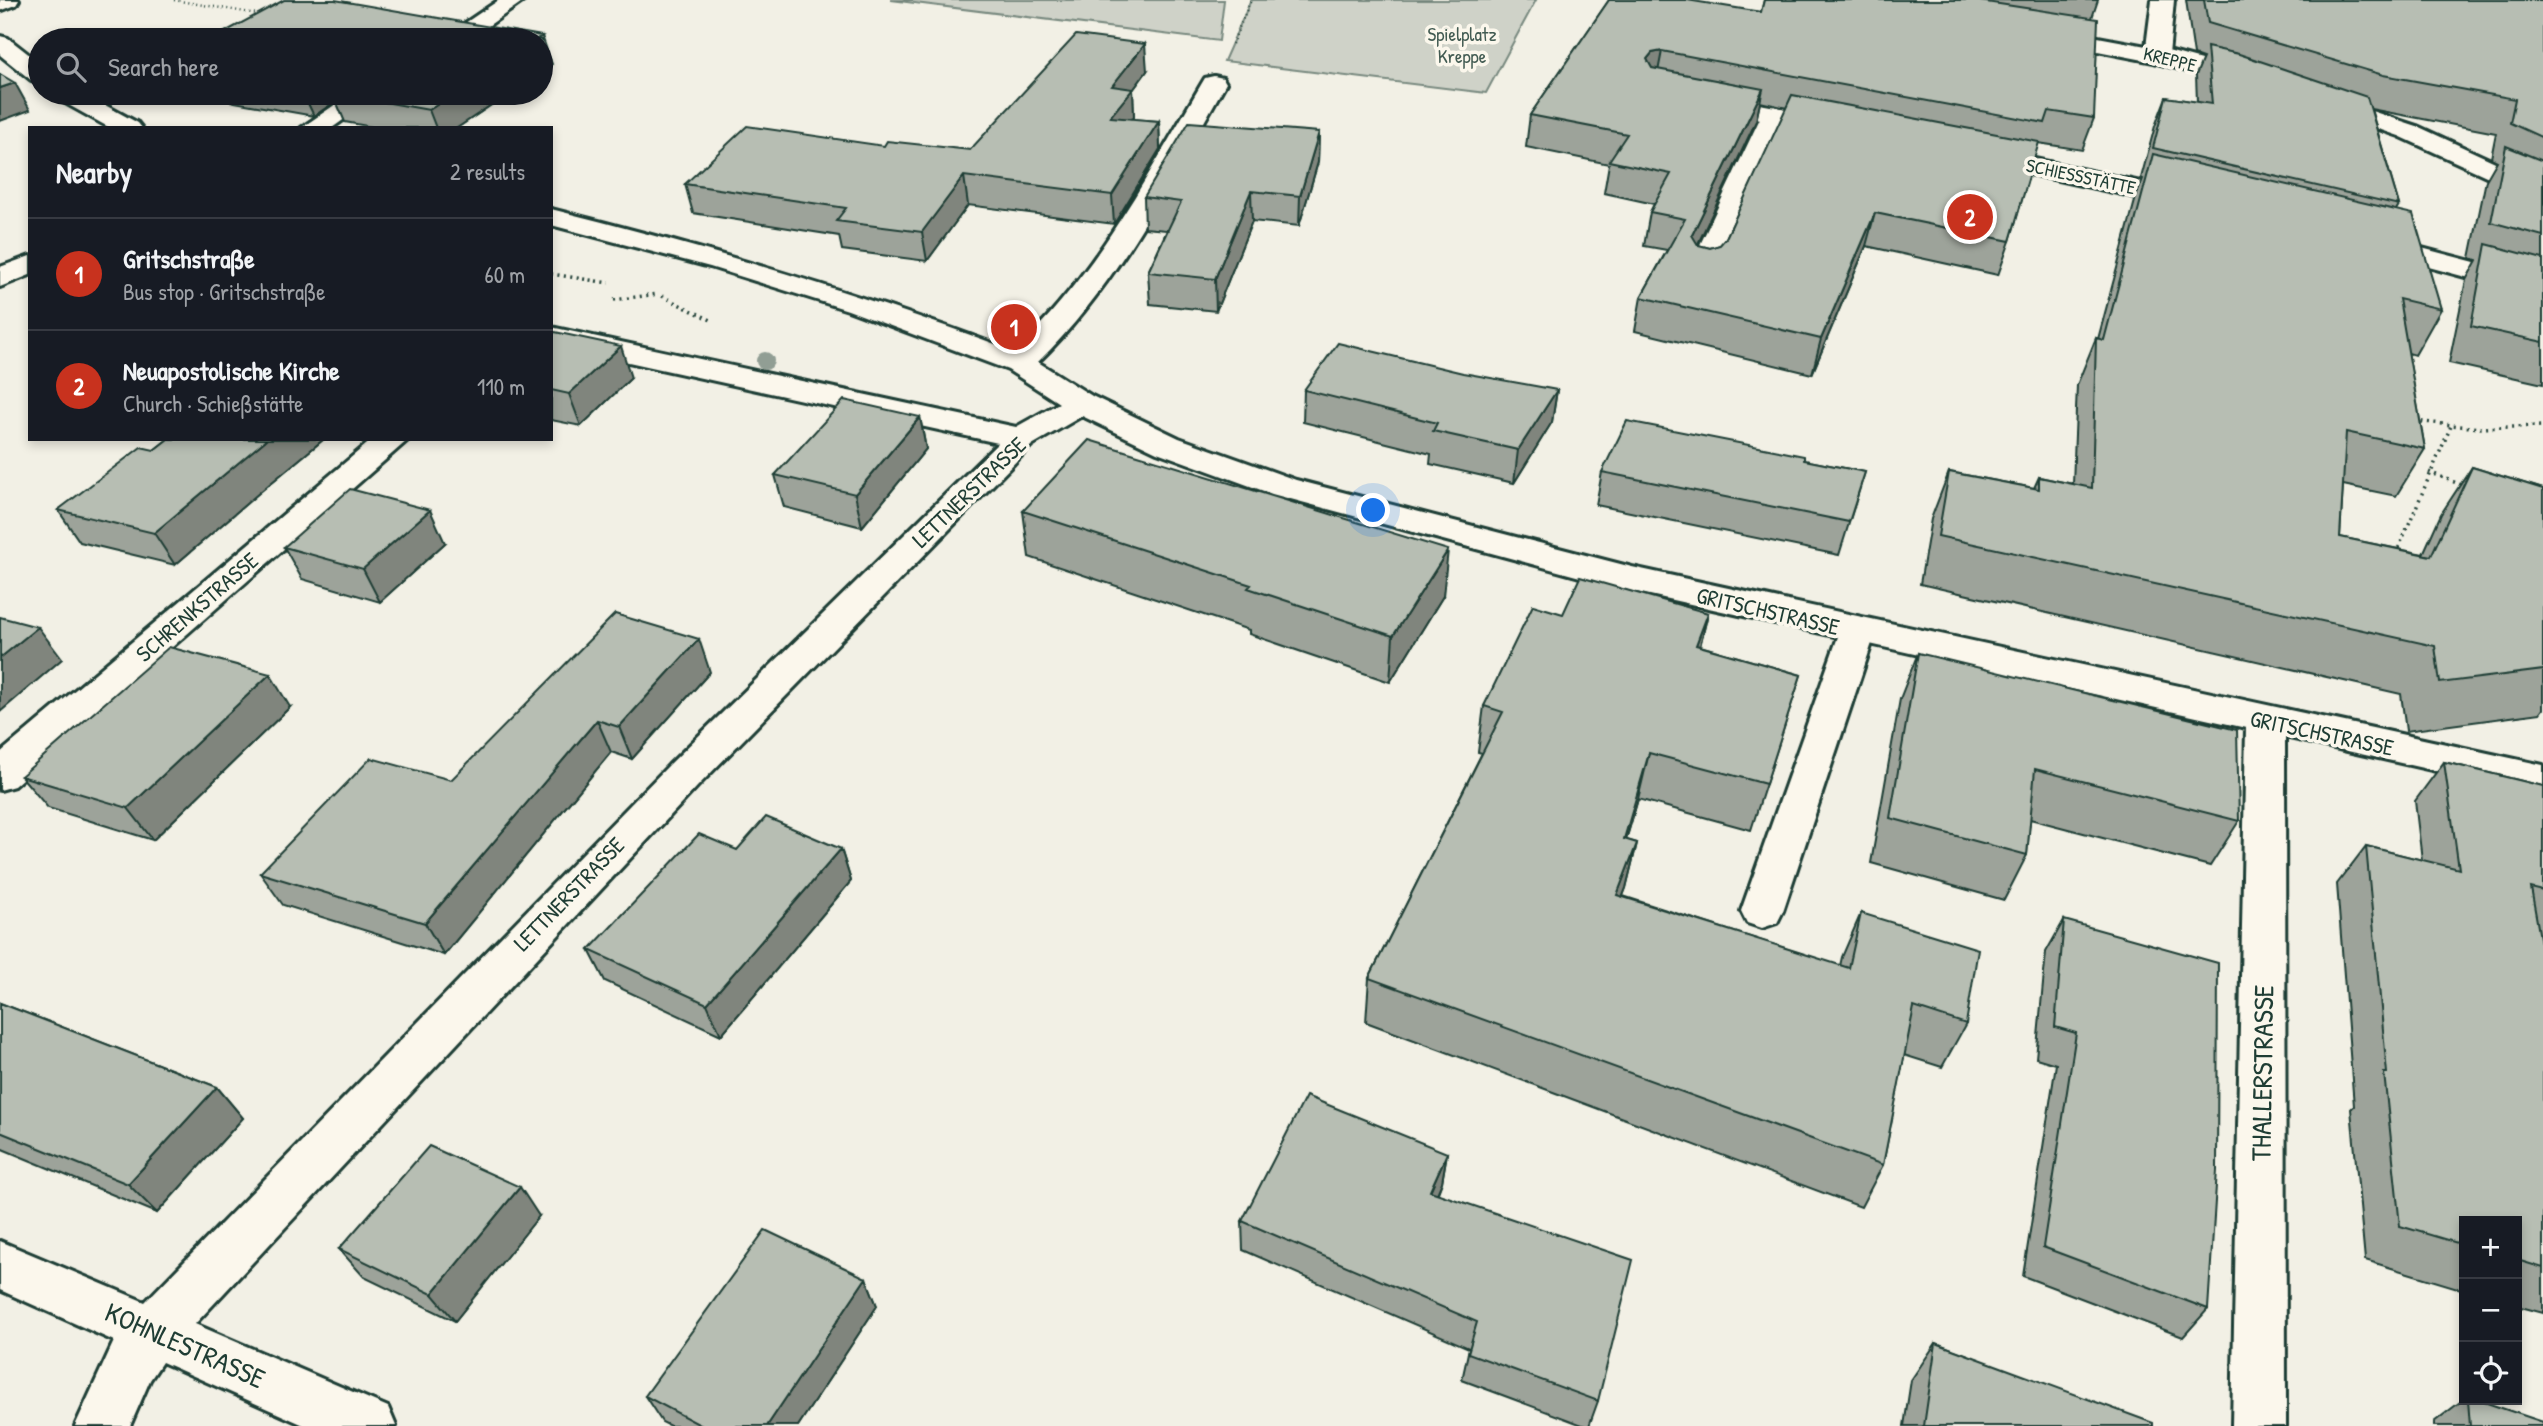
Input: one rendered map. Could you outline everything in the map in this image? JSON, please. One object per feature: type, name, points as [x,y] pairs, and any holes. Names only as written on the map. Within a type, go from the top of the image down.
[{"type":"street","points":[[0,4],[8,0]]},
{"type":"street","points":[[471,28],[514,0]]},
{"type":"street","points":[[2157,55],[2163,0]]},
{"type":"street","name":"KREPPE","points":[[2016,29],[2157,55],[2270,86]]},
{"type":"street","points":[[0,43],[28,65]]},
{"type":"street","points":[[1019,363],[1054,330],[1135,218],[1214,83]]},
{"type":"street","points":[[1679,97],[1866,132]]},
{"type":"street","points":[[2309,98],[2408,131],[2543,194]]},
{"type":"street","points":[[87,105],[125,126]]},
{"type":"street","points":[[317,126],[350,105]]},
{"type":"street","points":[[1702,270],[1775,114]]},
{"type":"street","name":"SCHIESSSTÄTTE","points":[[1957,150],[2219,207]]},
{"type":"street","name":"GRITSCHSTRASSE","points":[[553,217],[652,242],[788,281],[1019,363],[1081,403],[1168,445],[1284,487],[1632,579],[2543,780]]},
{"type":"street","points":[[2350,238],[2543,289]]},
{"type":"street","points":[[0,278],[28,265]]},
{"type":"street","points":[[553,336],[1021,438]]},
{"type":"street","name":"LETTNERSTRASSE","points":[[102,1426],[131,1361],[153,1331],[684,776],[1021,438],[1081,403]]},
{"type":"street","name":"SCHRENKSTRASSE","points":[[0,775],[391,441]]},
{"type":"street","points":[[1762,911],[1858,631]]},
{"type":"street","name":"THALLERSTRASSE","points":[[2259,1426],[2266,720]]},
{"type":"street","name":"KOHNLESTRASSE","points":[[0,1265],[369,1426]]},
{"type":"path","points":[[174,0],[266,16]]},
{"type":"path","points":[[553,274],[620,285]]},
{"type":"path","points":[[633,288],[659,294],[716,323]]},
{"type":"path","points":[[2403,419],[2451,426],[2521,429],[2543,426]]},
{"type":"path","points":[[2395,556],[2451,426]]},
{"type":"path","points":[[2429,472],[2467,487]]},
{"type":"green space","points":[[891,0],[1224,0],[1219,41]]},
{"type":"green space","name":"Spielplatz Kreppe","points":[[1251,0],[1536,0],[1486,93],[1224,61]]},
{"type":"building","points":[[284,0],[335,0],[496,28],[232,28]]},
{"type":"building","points":[[1609,0],[1687,0],[1761,12],[1764,0],[1973,0],[2098,19],[2094,118],[2049,111],[2045,123],[1662,51],[1652,53],[1647,59],[1652,68],[1763,89],[1692,235],[1698,245],[1710,248],[1720,245],[1726,238],[1792,95],[2039,142],[2010,241],[1875,213],[1821,339],[1641,297],[1685,219],[1650,212],[1671,174],[1609,161],[1627,134],[1530,115]]},
{"type":"building","points":[[2204,0],[2543,0],[2543,138],[2510,123],[2515,99],[2383,75],[2208,23]]},
{"type":"building","points":[[1076,35],[1145,44],[1112,86],[1133,89],[1110,117],[1159,121],[1112,195],[964,176],[922,232],[836,221],[846,208],[685,184],[747,126],[884,146],[887,141],[970,150]]},
{"type":"building","points":[[2207,47],[2239,54],[2367,97],[2399,205],[2153,148],[2166,97],[2212,104]]},
{"type":"building","points":[[0,74],[15,83],[0,88]]},
{"type":"building","points":[[401,105],[437,105],[429,110]]},
{"type":"building","points":[[1189,122],[1319,132],[1300,196],[1251,191],[1215,279],[1148,272],[1181,202],[1144,197]]},
{"type":"building","points":[[2506,146],[2543,161],[2543,236],[2491,222]]},
{"type":"building","points":[[2153,154],[2413,214],[2441,309],[2399,299],[2425,449],[2346,432],[2340,537],[2431,556],[2472,467],[2543,489],[2543,670],[2440,683],[2435,646],[1938,536],[1949,472],[2039,489],[2039,477],[2092,488],[2096,338],[2104,340]]},
{"type":"building","points":[[2486,244],[2543,259],[2543,342],[2471,326]]},
{"type":"building","points":[[553,334],[621,346],[569,394],[553,390]]},
{"type":"building","points":[[1338,343],[1463,373],[1557,390],[1518,450],[1433,431],[1437,423],[1304,390]]},
{"type":"building","points":[[844,400],[920,417],[855,494],[775,475]]},
{"type":"building","points":[[1627,421],[1804,456],[1804,460],[1865,472],[1849,522],[1602,472]]},
{"type":"building","points":[[1089,440],[1448,550],[1393,636],[1248,588],[1251,585],[1023,511]]},
{"type":"building","points":[[165,441],[265,441],[154,533],[58,510],[141,447],[154,450]]},
{"type":"building","points":[[350,489],[430,510],[363,569],[284,547]]},
{"type":"building","points":[[1580,577],[1708,613],[1696,645],[1801,675],[1766,784],[1649,753],[1624,839],[1637,843],[1617,895],[1849,968],[1861,913],[1978,949],[1966,1024],[1914,1007],[1883,1165],[1369,978],[1503,712],[1484,706],[1533,605],[1563,614]]},
{"type":"building","points":[[615,614],[699,639],[619,727],[597,720],[425,923],[260,873],[371,758],[451,780]]},
{"type":"building","points":[[0,617],[38,627],[0,658]]},
{"type":"building","points":[[169,647],[270,674],[128,808],[21,776]]},
{"type":"building","points":[[1918,653],[2237,730],[2239,821],[2035,769],[2027,855],[1890,818]]},
{"type":"building","points":[[2444,762],[2543,786],[2543,891],[2531,888],[2543,955],[2543,1268],[2522,1262],[2522,1216],[2459,1216],[2459,1244],[2400,1226],[2384,1073],[2387,1073],[2366,846],[2459,869]]},
{"type":"building","points":[[766,817],[841,849],[707,1004],[589,950],[699,834],[737,850]]},
{"type":"building","points":[[2064,920],[2218,963],[2217,1170],[2208,1309],[2043,1247],[2076,1033],[2055,1027]]},
{"type":"building","points":[[0,1003],[217,1087],[128,1184],[0,1132]]},
{"type":"building","points":[[1306,1096],[1447,1153],[1430,1191],[1633,1260],[1598,1401],[1468,1353],[1477,1322],[1242,1221]]},
{"type":"building","points":[[429,1146],[520,1187],[432,1294],[339,1249]]},
{"type":"building","points":[[765,1230],[866,1278],[767,1426],[702,1426],[645,1396]]},
{"type":"building","points":[[1936,1343],[2153,1423],[2153,1426],[1924,1426]]},
{"type":"building","points":[[2468,1405],[2493,1405],[2543,1422],[2543,1426],[2470,1426]]},
{"type":"place","name":"Neuapostolische Kirche","points":[[1970,217]]},
{"type":"place","name":"Gritschstraße","points":[[1014,327]]}]
